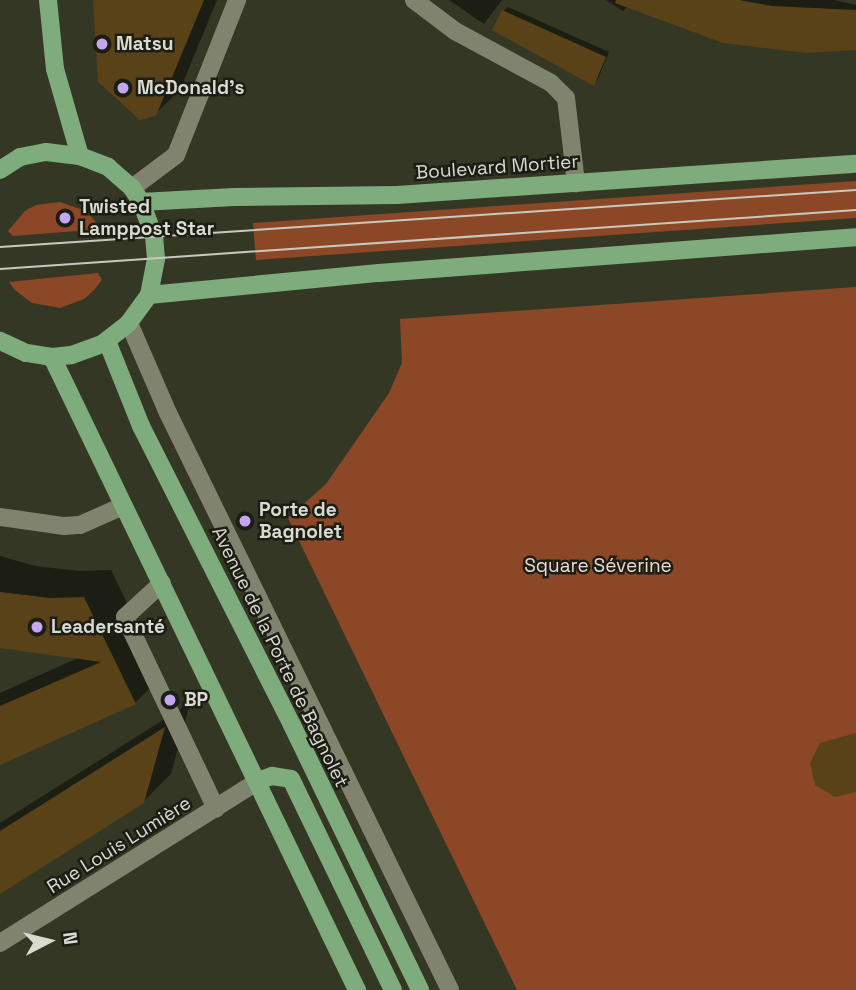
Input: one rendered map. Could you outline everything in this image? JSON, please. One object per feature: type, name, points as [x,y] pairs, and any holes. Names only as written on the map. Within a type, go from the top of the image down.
[{"type":"main road","points":[[48,0],[55,69],[80,156]]},
{"type":"main road","points":[[0,170],[20,158],[46,152],[80,156],[108,167],[137,195],[154,236],[156,259],[149,296],[129,323],[107,341],[83,352],[52,357],[26,353],[0,341]]},
{"type":"main road","name":"Boulevard Mortier","points":[[137,195],[397,195],[856,164]]},
{"type":"main road","points":[[149,296],[379,273],[856,237]]},
{"type":"main road","name":"Avenue de la Porte de Bagnolet","points":[[107,341],[141,426],[286,713],[420,990]]},
{"type":"main road","points":[[52,357],[357,990]]},
{"type":"main road","points":[[258,781],[272,776],[291,779],[393,990]]},
{"type":"street","points":[[137,195],[176,155],[237,0]]},
{"type":"street","points":[[414,0],[455,32],[551,83],[566,98],[576,183]]},
{"type":"street","points":[[129,323],[168,414],[450,990]]},
{"type":"street","points":[[0,517],[64,526],[80,525],[123,506]]},
{"type":"street","points":[[162,583],[125,617],[216,809]]},
{"type":"street","name":"Rue Louis Lumière","points":[[0,943],[258,781]]},
{"type":"green space","points":[[856,181],[856,218],[256,260],[253,223]]},
{"type":"green space","points":[[60,202],[86,211],[102,229],[13,236],[8,231],[25,211],[36,205]]},
{"type":"green space","points":[[98,273],[102,280],[94,290],[84,299],[60,308],[32,303],[9,282]]},
{"type":"green space","name":"Square Séverine","points":[[856,287],[856,990],[517,990],[288,518],[326,484],[389,393],[402,363],[400,319]]},
{"type":"building","points":[[93,0],[204,0],[156,116],[140,120],[98,82]]},
{"type":"building","points":[[616,0],[739,0],[772,6],[856,10],[856,50],[807,53],[723,43],[615,3]]},
{"type":"building","points":[[502,10],[606,57],[594,86],[492,30]]},
{"type":"building","points":[[0,592],[50,598],[84,597],[136,704],[0,765],[0,706],[101,662],[0,648]]},
{"type":"building","points":[[165,727],[144,803],[0,894],[0,831]]},
{"type":"building","points":[[856,733],[856,792],[835,797],[815,785],[810,763],[820,743]]},
{"type":"tram line","points":[[0,247],[856,190]]},
{"type":"tram line","points":[[0,269],[856,210]]},
{"type":"place","name":"Matsu","points":[[102,44]]},
{"type":"place","name":"McDonald's","points":[[123,88]]},
{"type":"place","name":"Twisted Lamppost Star","points":[[65,218]]},
{"type":"place","name":"Porte de Bagnolet","points":[[245,521]]},
{"type":"place","name":"Leadersanté","points":[[37,627]]},
{"type":"place","name":"BP","points":[[170,700]]}]
